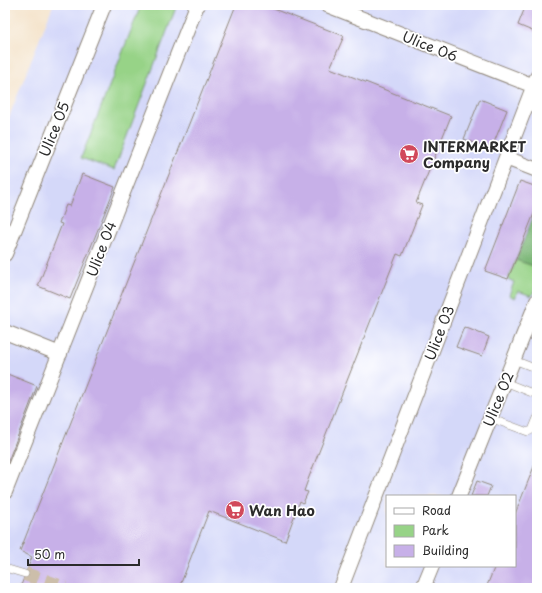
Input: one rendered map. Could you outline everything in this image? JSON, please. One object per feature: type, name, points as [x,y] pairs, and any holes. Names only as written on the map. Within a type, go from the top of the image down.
[{"type":"street","name":"Ulice 05","points":[[5,254],[104,5]]},
{"type":"street","name":"Ulice 04","points":[[5,492],[197,5]]},
{"type":"street","name":"Ulice 06","points":[[327,5],[535,82]]},
{"type":"street","name":"Ulice 03","points":[[341,588],[535,82]]},
{"type":"street","points":[[506,158],[537,170]]},
{"type":"street","name":"Ulice 02","points":[[460,495],[514,360],[532,328],[537,302]]},
{"type":"street","points":[[5,332],[60,354]]},
{"type":"street","points":[[423,588],[432,567]]},
{"type":"lane","points":[[514,360],[537,369]]},
{"type":"lane","points":[[505,382],[537,395]]},
{"type":"lane","points":[[490,418],[528,432],[532,430],[537,418]]},
{"type":"lane","points":[[5,568],[25,574]]},
{"type":"shaded area","points":[[53,5],[537,5],[537,588],[5,588],[5,127]]},
{"type":"green space","points":[[141,5],[177,5],[114,170],[81,158]]},
{"type":"green space","points":[[537,206],[537,267],[516,260]]},
{"type":"green space","points":[[516,260],[537,267],[537,283],[532,296],[518,291],[515,298],[509,295],[514,282],[508,279]]},
{"type":"building","points":[[236,5],[263,5],[344,36],[330,68],[451,116],[416,203],[422,205],[402,256],[397,254],[309,477],[304,491],[308,492],[303,503],[300,501],[285,541],[209,511],[179,588],[20,588],[32,557],[20,551]]},
{"type":"building","points":[[526,5],[537,9],[537,33],[518,25]]},
{"type":"building","points":[[480,99],[507,110],[491,150],[464,139]]},
{"type":"building","points":[[82,174],[115,187],[70,299],[38,286],[62,224],[59,223],[66,205],[70,206]]},
{"type":"building","points":[[520,181],[537,187],[537,206],[508,279],[485,271]]},
{"type":"building","points":[[464,327],[489,337],[482,356],[456,347]]},
{"type":"building","points":[[5,373],[37,386],[5,469]]},
{"type":"building","points":[[537,459],[537,588],[486,588],[495,567],[516,567],[516,512]]},
{"type":"building","points":[[477,481],[491,486],[487,495],[471,495]]},
{"type":"tunnel","points":[[25,574],[65,588]]},
{"type":"place","name":"INTERMARKET Company","points":[[409,154]]},
{"type":"place","name":"Wan Hao","points":[[235,510]]}]
